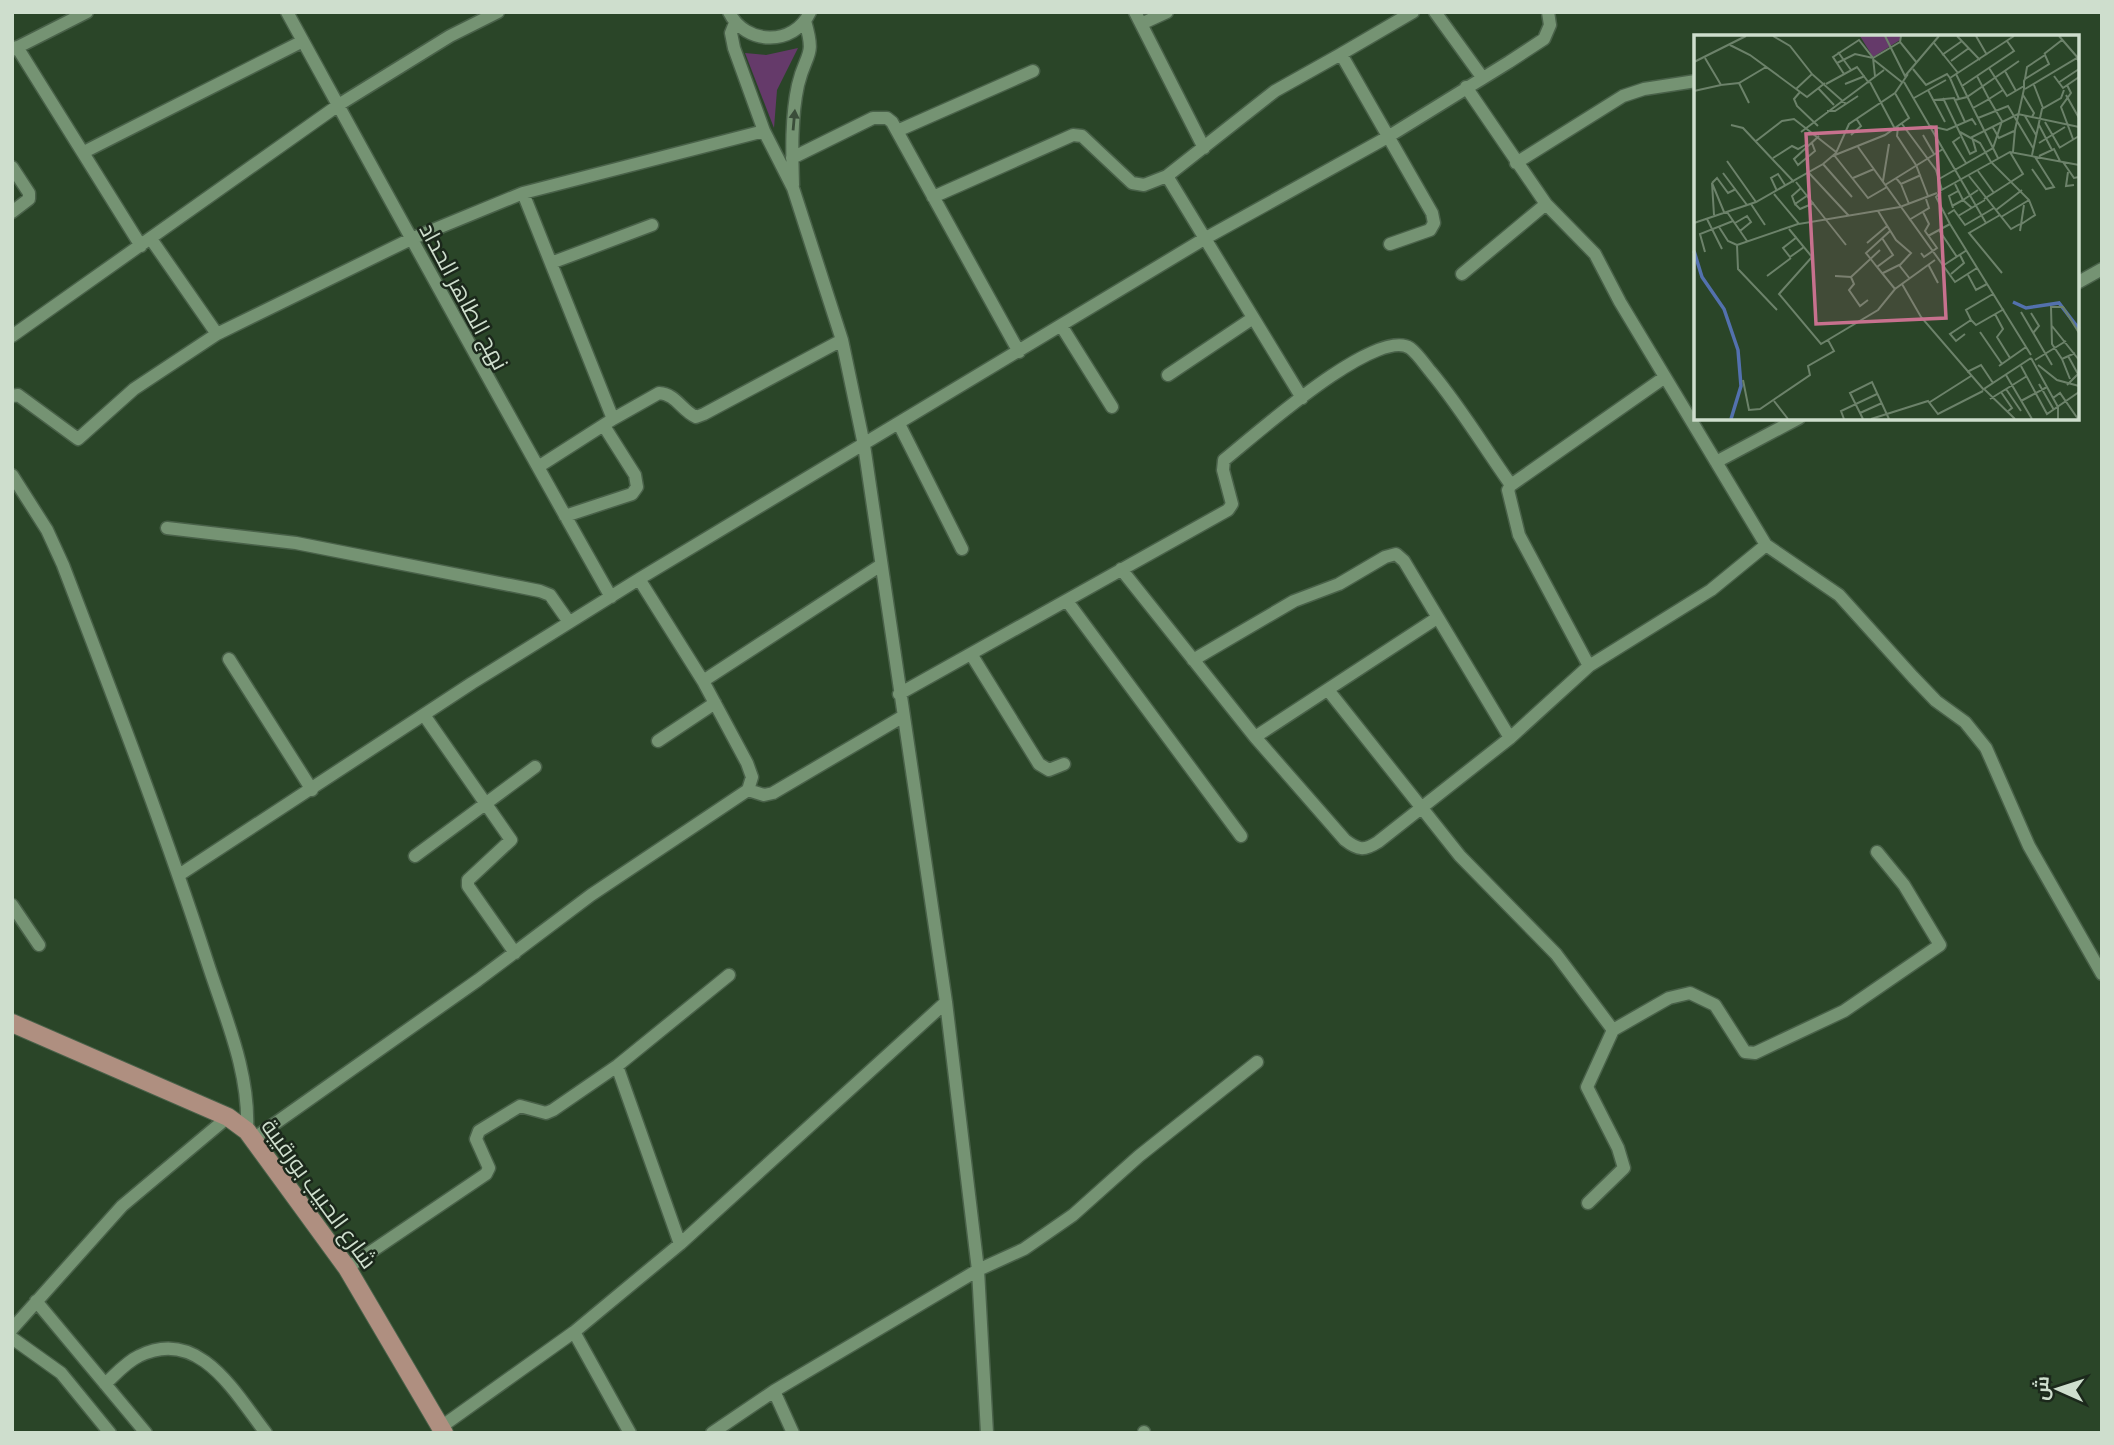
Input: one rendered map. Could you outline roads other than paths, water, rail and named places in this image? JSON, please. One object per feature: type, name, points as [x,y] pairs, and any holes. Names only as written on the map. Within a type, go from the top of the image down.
[{"type":"main road","name":"شارع الحبيب بورقيبة","points":[[12,1023],[228,1117],[250,1135],[347,1268],[442,1430]]},
{"type":"street","points":[[87,12],[14,49],[146,242],[217,334]]},
{"type":"street","name":"نهج الطاهر الحداد","points":[[287,12],[611,597]]},
{"type":"street","points":[[12,336],[340,104],[450,36],[498,12]]},
{"type":"street","points":[[1167,12],[1138,18],[1204,149]]},
{"type":"street","points":[[933,197],[1073,135],[1082,136],[1132,183],[1144,185],[1167,176],[1275,91],[1413,12]]},
{"type":"street","points":[[1435,12],[1482,77]]},
{"type":"street","points":[[179,875],[639,579],[1062,327],[1204,239],[1386,138],[1544,39],[1550,25],[1548,12]]},
{"type":"street","points":[[729,16],[744,30],[765,38],[787,35],[811,15]]},
{"type":"street","points":[[793,188],[792,158],[798,85],[811,51],[811,15]]},
{"type":"street","points":[[729,16],[734,48],[764,131],[793,188],[842,340],[864,444],[946,1002],[978,1270],[987,1433]]},
{"type":"street","points":[[84,152],[303,41]]},
{"type":"street","points":[[1341,54],[1386,138],[1432,213],[1434,223],[1430,230],[1390,244]]},
{"type":"street","points":[[897,131],[1033,71]]},
{"type":"street","points":[[1516,163],[1623,96],[1644,89],[1694,81]]},
{"type":"street","points":[[1466,87],[1546,204],[1600,261],[1620,302],[1766,545],[1839,595],[1936,701],[1965,722],[1986,747],[2029,846],[2102,974]]},
{"type":"street","points":[[792,158],[873,118],[887,118],[897,131],[1018,352]]},
{"type":"street","points":[[12,396],[18,395],[78,439],[134,389],[217,334],[411,240],[523,193],[764,131]]},
{"type":"street","points":[[12,167],[29,193],[29,199],[12,212]]},
{"type":"street","points":[[1167,176],[1302,398]]},
{"type":"street","points":[[523,193],[608,423],[635,474],[637,487],[632,494],[565,516]]},
{"type":"street","points":[[1462,274],[1546,204]]},
{"type":"street","points":[[551,264],[652,225]]},
{"type":"street","points":[[2079,282],[2102,269]]},
{"type":"street","points":[[1168,375],[1253,318]]},
{"type":"street","points":[[1062,327],[1112,407]]},
{"type":"street","points":[[537,467],[659,393],[675,399],[695,417],[842,340]]},
{"type":"street","points":[[899,694],[1230,508],[1231,496],[1223,470],[1224,460],[1302,398],[1373,351],[1396,344],[1411,349],[1444,388],[1511,485]]},
{"type":"street","points":[[1589,666],[1519,535],[1508,494],[1511,485],[1665,377]]},
{"type":"street","points":[[1716,462],[1795,420]]},
{"type":"street","points":[[899,424],[962,549]]},
{"type":"street","points":[[12,475],[47,530],[63,565],[179,875],[242,1069],[250,1135]]},
{"type":"street","points":[[167,528],[296,543],[541,591],[550,594],[569,622]]},
{"type":"street","points":[[1121,569],[1255,737],[1355,848],[1371,847],[1510,738],[1589,666],[1711,590],[1766,545]]},
{"type":"street","points":[[1193,660],[1294,601],[1339,584],[1396,554],[1404,561],[1510,738]]},
{"type":"street","points":[[703,681],[881,565]]},
{"type":"street","points":[[250,1135],[515,953],[591,895],[748,790],[752,777],[747,762],[703,681],[639,579]]},
{"type":"street","points":[[1067,601],[1241,836]]},
{"type":"street","points":[[1255,737],[1437,618]]},
{"type":"street","points":[[971,654],[1039,764],[1049,770],[1064,764]]},
{"type":"street","points":[[229,659],[312,790]]},
{"type":"street","points":[[1328,690],[1460,856],[1556,954],[1613,1030]]},
{"type":"street","points":[[658,741],[715,703]]},
{"type":"street","points":[[424,715],[511,840],[468,880],[468,886],[515,953]]},
{"type":"street","points":[[748,790],[764,795],[773,793],[902,717]]},
{"type":"street","points":[[415,856],[535,767]]},
{"type":"street","points":[[1588,1203],[1623,1168],[1618,1148],[1587,1087],[1613,1030],[1669,998],[1690,993],[1714,1005],[1745,1052],[1753,1054],[1844,1011],[1940,945],[1904,885],[1877,852]]},
{"type":"street","points":[[12,905],[39,945]]},
{"type":"street","points":[[347,1268],[486,1174],[489,1168],[477,1139],[479,1131],[520,1105],[549,1112],[617,1066],[729,975]]},
{"type":"street","points":[[442,1430],[574,1332],[680,1244],[946,1002]]},
{"type":"street","points":[[712,1433],[774,1391],[978,1270],[1015,1254],[1073,1215],[1139,1156],[1257,1062]]},
{"type":"street","points":[[617,1066],[680,1244]]},
{"type":"street","points":[[12,1329],[121,1206],[228,1117]]},
{"type":"street","points":[[36,1301],[146,1433]]},
{"type":"street","points":[[574,1332],[631,1433]]},
{"type":"street","points":[[12,1338],[61,1373],[110,1433]]},
{"type":"street","points":[[105,1384],[142,1354],[169,1349],[189,1351],[214,1367],[266,1433]]},
{"type":"street","points":[[774,1391],[793,1433]]}]
